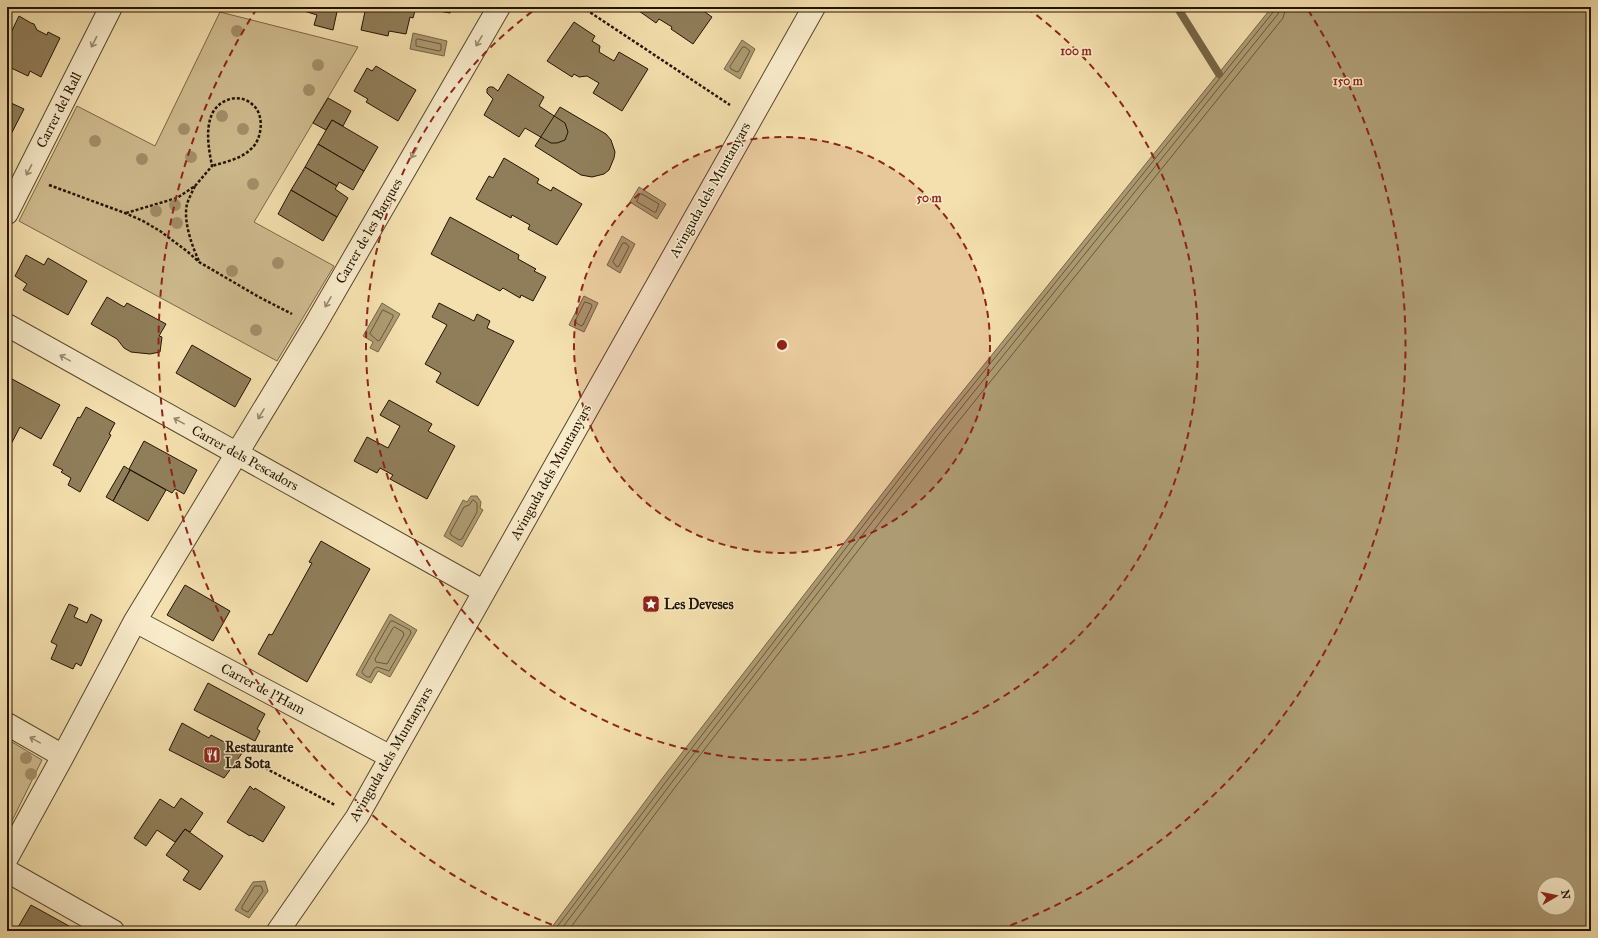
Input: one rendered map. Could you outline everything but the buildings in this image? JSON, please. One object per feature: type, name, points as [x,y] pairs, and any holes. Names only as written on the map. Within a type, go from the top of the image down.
[{"type":"street","name":"Carrer del Rall","points":[[7,213],[111,7]]},
{"type":"street","name":"Carrer de les Barques","points":[[238,454],[315,325],[498,7]]},
{"type":"street","name":"Avinguda dels Muntanyars","points":[[278,931],[357,817],[483,591],[814,7]]},
{"type":"street","name":"Carrer dels Pescadors","points":[[7,325],[483,591]]},
{"type":"street","points":[[7,858],[135,621],[226,469],[238,454]]},
{"type":"street","name":"Carrer de l’Ham","points":[[135,621],[391,757]]},
{"type":"street","points":[[7,724],[63,756]]},
{"type":"street","points":[[7,872],[113,931]]},
{"type":"path","points":[[582,7],[751,118]]},
{"type":"path","points":[[125,213],[177,198],[195,186],[212,166],[239,157],[251,149],[259,139],[261,127],[254,105],[244,99],[232,98],[222,102],[212,114],[208,131],[212,166]]},
{"type":"path","points":[[26,177],[125,213],[160,231],[199,262],[259,297],[315,325]]},
{"type":"path","points":[[195,186],[186,211],[192,246],[199,262]]},
{"type":"path","points":[[252,761],[357,817]]},
{"type":"shaded area","points":[[220,12],[358,47],[254,222],[334,266],[277,361],[19,221],[77,106],[155,146]]},
{"type":"shaded area","points":[[7,739],[42,760],[7,831]]},
{"type":"water","points":[[1272,7],[1591,7],[1591,931],[549,931],[661,780],[933,428]]},
{"type":"water","points":[[413,33],[447,41],[444,56],[410,49]]},
{"type":"water","points":[[742,40],[755,49],[740,79],[724,69]]},
{"type":"water","points":[[639,187],[666,204],[657,219],[630,202]]},
{"type":"water","points":[[622,236],[635,244],[620,273],[607,265]]},
{"type":"water","points":[[584,296],[598,303],[584,332],[569,325]]},
{"type":"water","points":[[382,303],[400,314],[378,352],[370,348],[373,342],[363,336]]},
{"type":"water","points":[[471,496],[477,496],[481,502],[480,508],[483,510],[462,547],[444,536],[463,500],[467,502]]},
{"type":"water","points":[[390,614],[417,630],[390,677],[378,671],[371,683],[356,675]]},
{"type":"water","points":[[265,881],[268,891],[249,918],[235,910],[253,882]]},
{"type":"waterway","points":[[1177,7],[1219,74]]},
{"type":"place","name":"Les Deveses","points":[[651,604]]},
{"type":"place","name":"Restaurante La Sota","points":[[212,755]]}]
